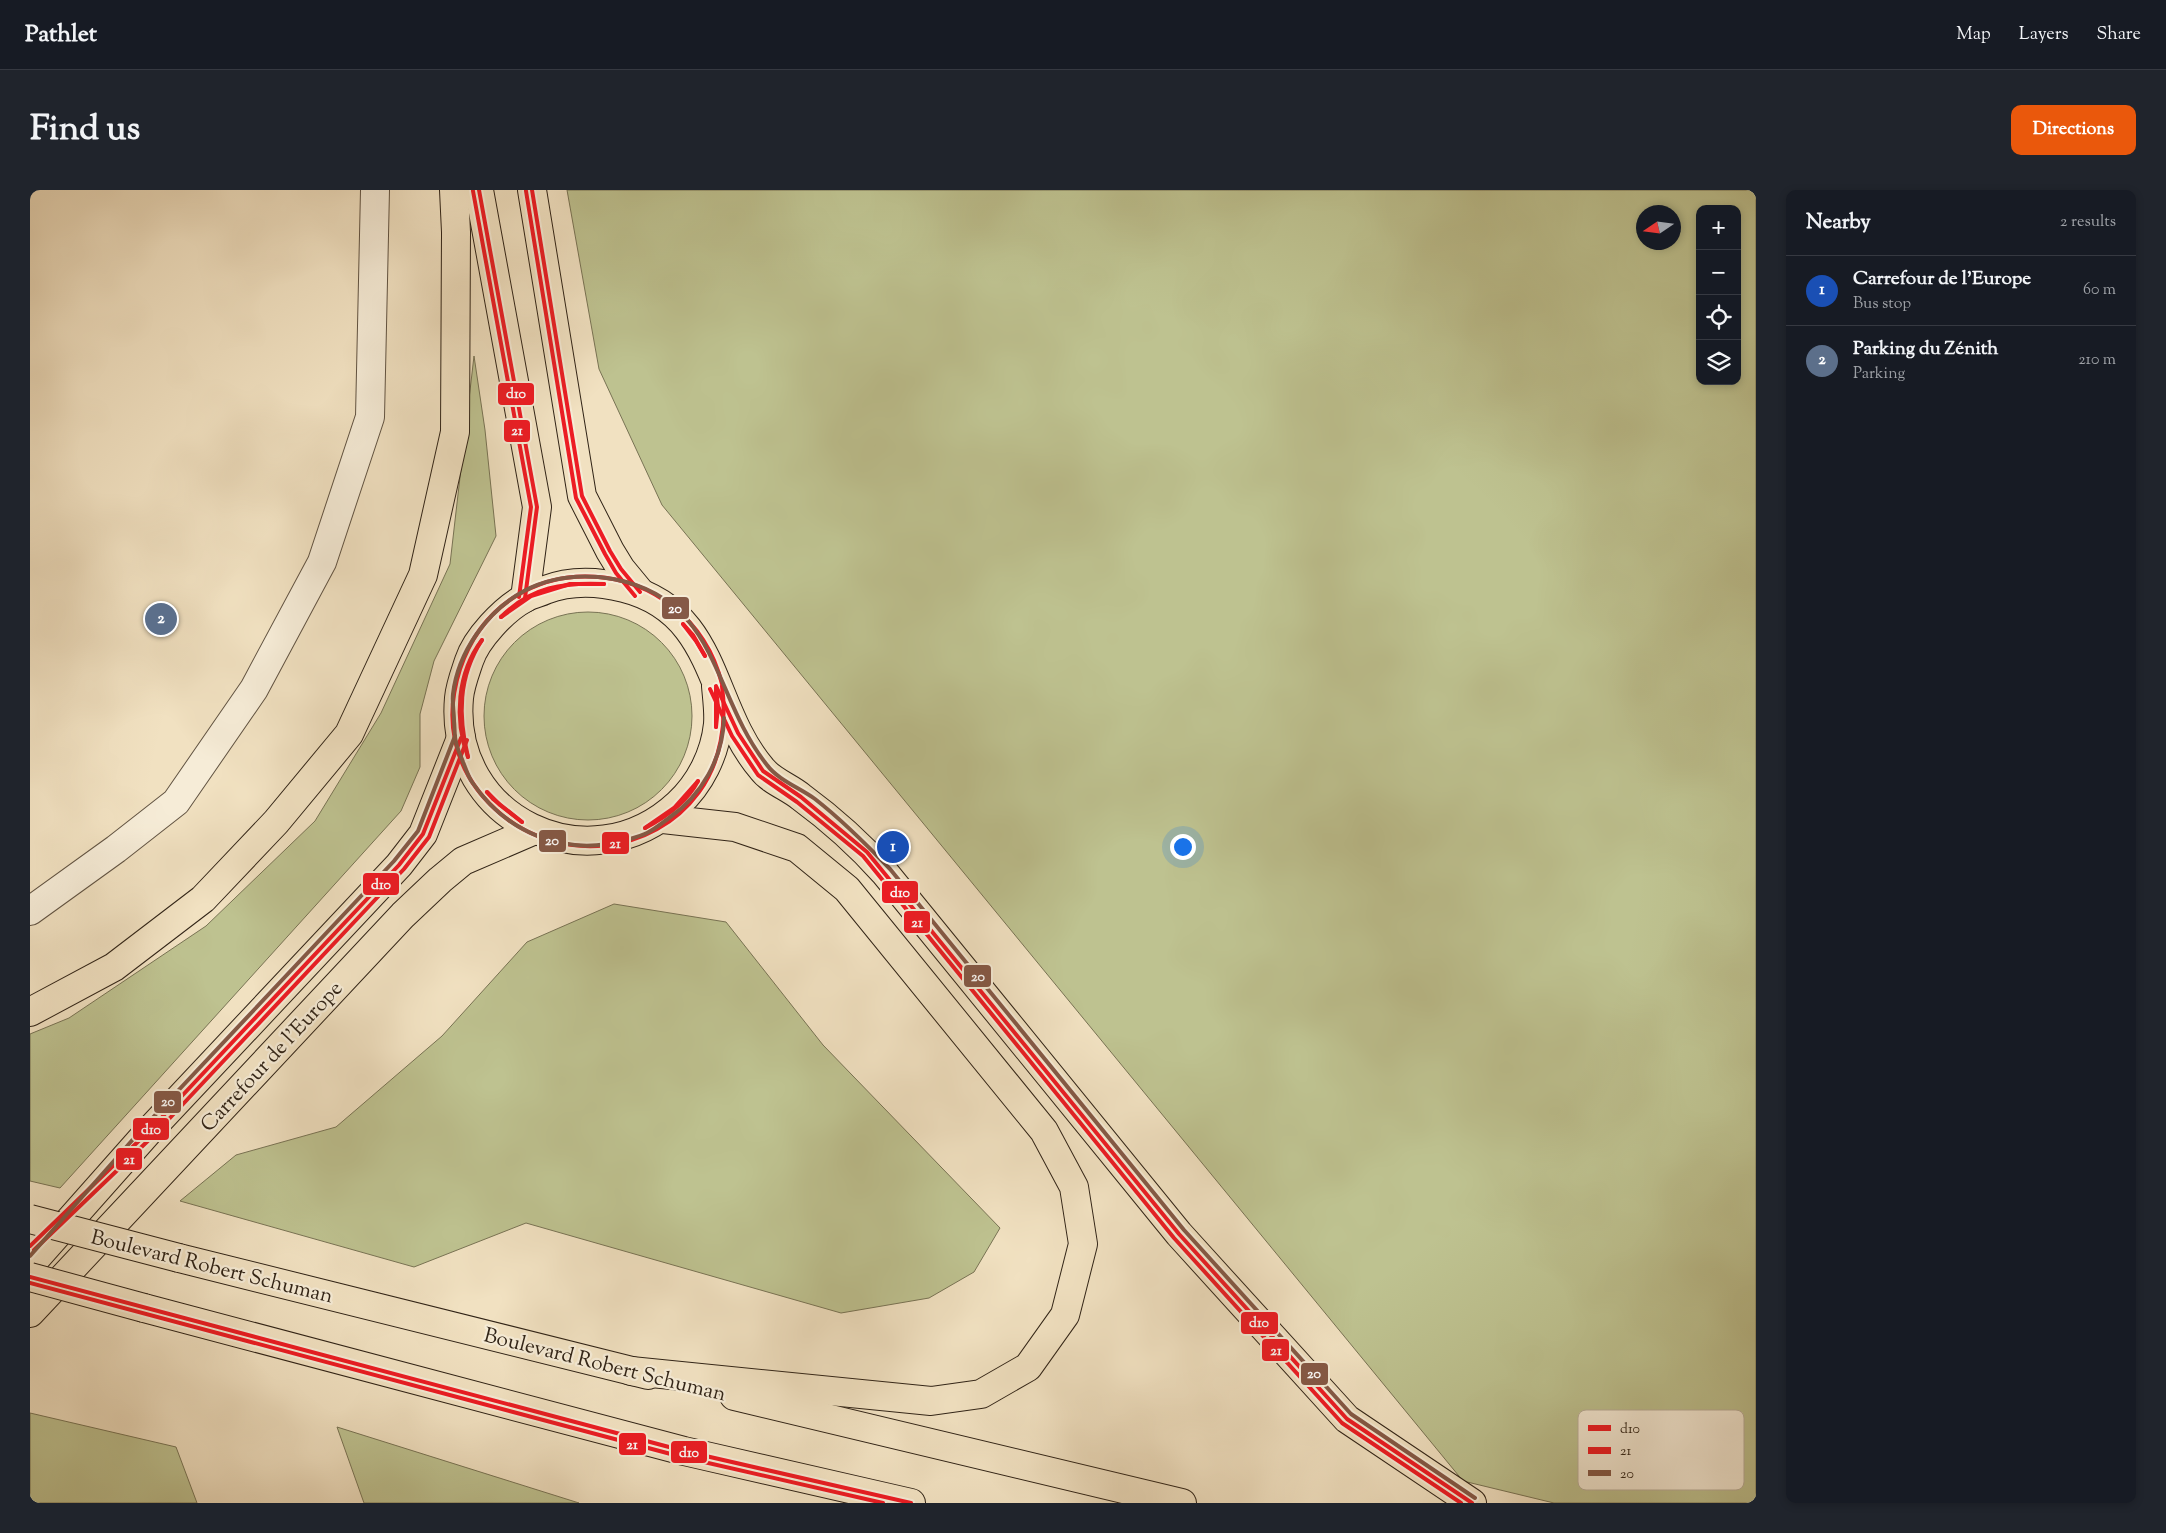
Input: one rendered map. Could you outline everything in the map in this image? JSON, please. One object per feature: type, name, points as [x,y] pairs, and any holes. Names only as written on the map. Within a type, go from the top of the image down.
[{"type":"main road","points":[[30,1012],[114,967],[203,899],[276,822],[349,734],[423,575],[455,432],[456,232],[454,190]]},
{"type":"main road","points":[[479,190],[536,507],[525,598]]},
{"type":"main road","points":[[532,190],[582,496],[610,551],[621,569],[640,592]]},
{"type":"main road","name":"Carrefour de l'Europe","points":[[602,582],[640,592],[668,608],[690,630],[706,656],[716,686],[718,724],[709,761],[690,793],[663,819],[633,834],[600,842],[566,840],[535,830],[508,814],[487,793],[470,767],[461,738],[459,697],[470,658],[493,623],[525,598],[562,584],[602,582]]},
{"type":"main road","points":[[716,686],[738,733],[763,771],[801,796],[867,852],[1179,1234],[1348,1419],[1472,1503]]},
{"type":"main road","name":"Carrefour de l'Europe","points":[[148,1132],[399,865],[423,834],[461,738]]},
{"type":"main road","points":[[631,1371],[931,1401],[981,1394],[1028,1367],[1065,1314],[1083,1244],[1074,1187],[1044,1131],[846,890],[797,848],[735,827],[663,819]]},
{"type":"main road","name":"Carrefour de l'Europe","points":[[30,1313],[396,922],[440,880],[464,861],[535,830]]},
{"type":"main road","points":[[30,1246],[148,1132]]},
{"type":"main road","points":[[30,1265],[148,1132]]},
{"type":"main road","name":"Boulevard Robert Schuman","points":[[30,1219],[631,1371],[1182,1503]]},
{"type":"main road","points":[[30,1277],[684,1451],[911,1503]]},
{"type":"main road","points":[[684,1451],[830,1503]]},
{"type":"lane","points":[[30,910],[116,849],[176,802],[254,689],[322,562],[370,417],[375,190]]},
{"type":"green space","points":[[567,190],[1756,190],[1756,1503],[1554,1503],[1463,1481],[662,505],[599,369]]},
{"type":"green space","points":[[474,356],[485,430],[496,536],[434,661],[420,714],[420,767],[401,811],[60,1188],[30,1181],[30,1034],[69,1018],[206,926],[315,821],[381,713],[450,564]]},
{"type":"green space","points":[[588,612],[608,614],[637,624],[654,636],[668,650],[684,676],[690,696],[692,716],[690,736],[680,765],[668,782],[654,796],[628,812],[608,818],[588,820],[568,818],[539,808],[522,796],[508,782],[492,756],[486,736],[484,716],[486,696],[496,667],[508,650],[522,636],[548,620],[568,614]]},
{"type":"green space","points":[[614,904],[726,922],[823,1045],[1000,1228],[974,1272],[929,1298],[841,1313],[526,1223],[414,1267],[180,1201],[236,1155],[336,1127],[442,1036],[527,942]]},
{"type":"green space","points":[[30,1413],[176,1447],[197,1503],[30,1503]]},
{"type":"green space","points":[[337,1427],[579,1503],[364,1503]]},
{"type":"transit line","name":"d10","points":[[479,190],[537,507],[525,598]]},
{"type":"transit line","name":"d10","points":[[532,190],[582,496],[610,551],[621,569],[640,592]]},
{"type":"transit line","name":"21","points":[[473,191],[531,507],[519,597]]},
{"type":"transit line","name":"21","points":[[526,191],[576,498],[616,573],[635,596]]},
{"type":"transit line","name":"21","points":[[722,684],[703,639],[673,607],[636,586],[595,577],[553,580],[515,597],[482,626],[460,669],[454,695],[453,731],[466,772],[479,791],[502,815],[525,830],[551,841],[578,846],[605,846],[632,840],[657,829],[679,813],[699,792],[713,768],[721,741],[724,714],[722,686]]},
{"type":"transit line","name":"20","points":[[724,718],[723,733],[715,761],[701,787],[681,809],[656,828],[642,835],[604,845],[582,845],[560,843],[520,828],[486,800],[471,780],[457,747],[453,694],[461,663],[476,634],[511,599],[534,586],[567,578],[613,579],[648,590],[674,607],[694,628],[709,653],[749,738],[767,765],[789,784],[825,807],[854,832],[890,869],[1184,1230],[1351,1414],[1475,1498]]},
{"type":"transit line","name":"d10","points":[[501,617],[531,596],[570,584],[604,584]]},
{"type":"transit line","name":"d10","points":[[501,617],[524,599],[549,588],[575,584],[604,584]]},
{"type":"transit line","name":"d10","points":[[683,624],[693,635],[705,656]]},
{"type":"transit line","name":"d10","points":[[683,624],[705,656]]},
{"type":"transit line","name":"d10","points":[[468,757],[461,727],[460,697],[467,667],[482,640]]},
{"type":"transit line","name":"d10","points":[[468,757],[463,727],[462,697],[468,668],[482,640]]},
{"type":"transit line","name":"d10","points":[[716,686],[738,733],[763,771],[801,797],[867,852],[1179,1234],[1347,1419],[1472,1503]]},
{"type":"transit line","name":"d10","points":[[716,688],[716,727]]},
{"type":"transit line","name":"d10","points":[[716,688],[718,707],[716,727]]},
{"type":"transit line","name":"21","points":[[710,689],[732,736],[758,775],[797,802],[863,856],[1174,1238],[1342,1423],[1461,1503]]},
{"type":"transit line","name":"20","points":[[30,1256],[143,1128],[394,861],[418,831],[455,736]]},
{"type":"transit line","name":"d10","points":[[30,1246],[148,1132],[399,865],[423,834],[461,738]]},
{"type":"transit line","name":"21","points":[[34,1250],[153,1136],[404,869],[429,837],[467,740]]},
{"type":"transit line","name":"d10","points":[[645,828],[674,808],[698,781]]},
{"type":"transit line","name":"d10","points":[[645,828],[661,819],[682,802],[698,781]]},
{"type":"transit line","name":"d10","points":[[487,792],[522,822]]},
{"type":"transit line","name":"d10","points":[[487,792],[522,822]]},
{"type":"transit line","name":"d10","points":[[30,1277],[684,1451],[911,1503]]},
{"type":"transit line","name":"21","points":[[30,1283],[682,1457],[883,1503]]},
{"type":"place","name":"Parking du Zénith","points":[[161,619]]},
{"type":"place","name":"Carrefour de l'Europe","points":[[893,847]]}]
